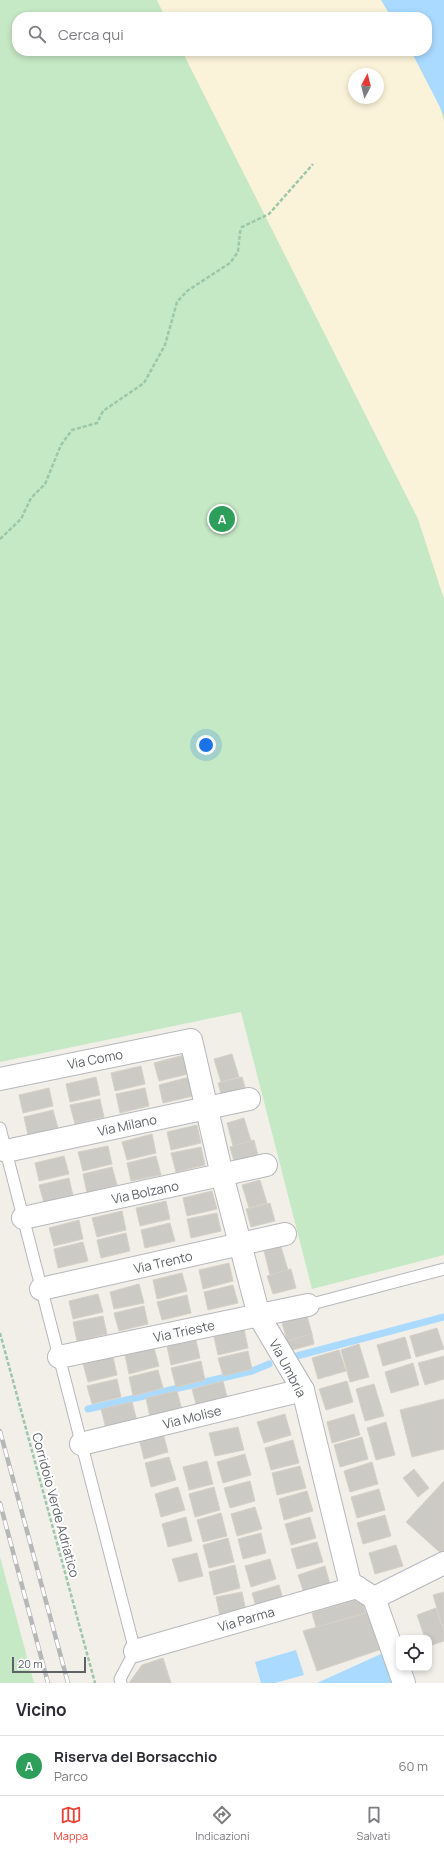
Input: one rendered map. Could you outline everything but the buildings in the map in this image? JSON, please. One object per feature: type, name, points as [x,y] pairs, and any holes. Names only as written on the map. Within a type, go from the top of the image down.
[{"type":"street","name":"Via Como","points":[[0,1079],[191,1040]]},
{"type":"street","name":"Via Umbria","points":[[191,1040],[222,1175],[259,1316],[303,1390],[350,1583],[365,1593],[404,1683]]},
{"type":"street","name":"Via Milano","points":[[6,1151],[249,1099]]},
{"type":"street","name":"Via Bolzano","points":[[23,1218],[266,1164]]},
{"type":"street","name":"Via Trento","points":[[41,1289],[285,1234]]},
{"type":"street","name":"Via Trieste","points":[[59,1357],[308,1305]]},
{"type":"street","name":"Via Molise","points":[[81,1444],[303,1390]]},
{"type":"street","name":"Via Parma","points":[[135,1651],[365,1593],[444,1563]]},
{"type":"lane","points":[[0,1128],[135,1651],[120,1679],[121,1683]]},
{"type":"lane","points":[[308,1305],[444,1269]]},
{"type":"path","points":[[0,539],[21,519],[31,498],[45,484],[61,445],[72,430],[97,423],[103,411],[144,383],[165,346],[177,302],[187,291],[230,264],[238,252],[242,227],[269,214],[313,164]]},
{"type":"path","name":"Corridoio Verde Adriatico","points":[[0,1333],[95,1683]]},
{"type":"green space","points":[[0,0],[444,0],[444,1255],[312,1289],[241,1012],[0,1062]]},
{"type":"green space","points":[[0,1557],[34,1683],[0,1683]]},
{"type":"sand","points":[[157,0],[394,0],[402,12],[163,12]]},
{"type":"sand","points":[[185,56],[425,56],[444,121],[444,599],[418,519]]},
{"type":"water","points":[[381,0],[444,0],[444,115],[414,56],[432,56],[432,12],[388,12]]},
{"type":"water","points":[[296,1650],[304,1675],[275,1683],[261,1683],[255,1662]]},
{"type":"water","points":[[383,1653],[393,1683],[317,1683]]},
{"type":"waterway","points":[[293,1357],[444,1317]]},
{"type":"waterway","points":[[88,1409],[252,1371],[269,1364]]},
{"type":"railway","points":[[0,1431],[68,1683]]},
{"type":"railway","points":[[0,1503],[48,1683]]},
{"type":"place","name":"Riserva del Borsacchio","points":[[222,519]]}]
